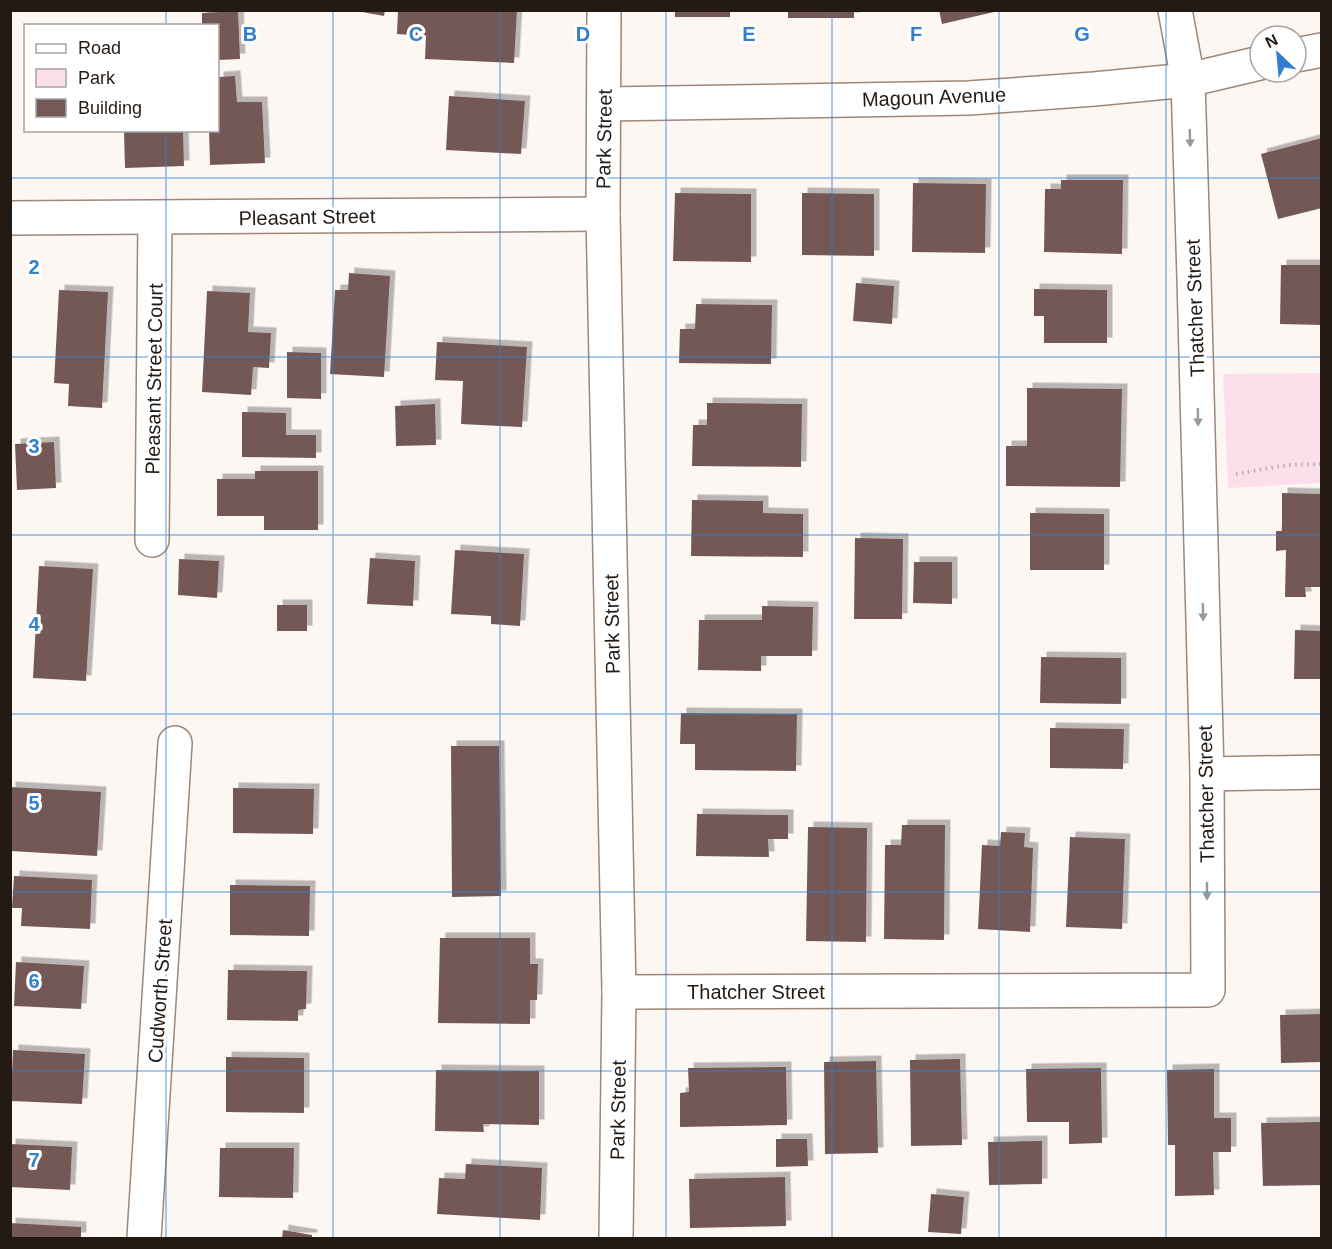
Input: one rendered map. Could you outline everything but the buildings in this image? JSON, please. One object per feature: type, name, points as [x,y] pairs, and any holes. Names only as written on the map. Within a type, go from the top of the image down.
[{"type":"street","name":"Park Street","points":[[604,10],[603,214],[619,992],[616,1239]]},
{"type":"street","name":"Thatcher Street","points":[[619,992],[1208,990],[1207,774],[1188,80],[1175,10]]},
{"type":"street","name":"Magoun Avenue","points":[[605,104],[969,98],[1188,80],[1248,66]]},
{"type":"street","name":"Pleasant Street","points":[[10,218],[603,214]]},
{"type":"street","name":"Pleasant Street Court","points":[[152,540],[155,218]]},
{"type":"street","name":"Cudworth Street","points":[[144,1239],[175,743]]},
{"type":"street","points":[[1207,774],[1322,772]]},
{"type":"path","points":[[1236,474],[1287,465],[1322,464]]},
{"type":"green space","points":[[1321,373],[1321,483],[1228,488],[1223,374]]}]
